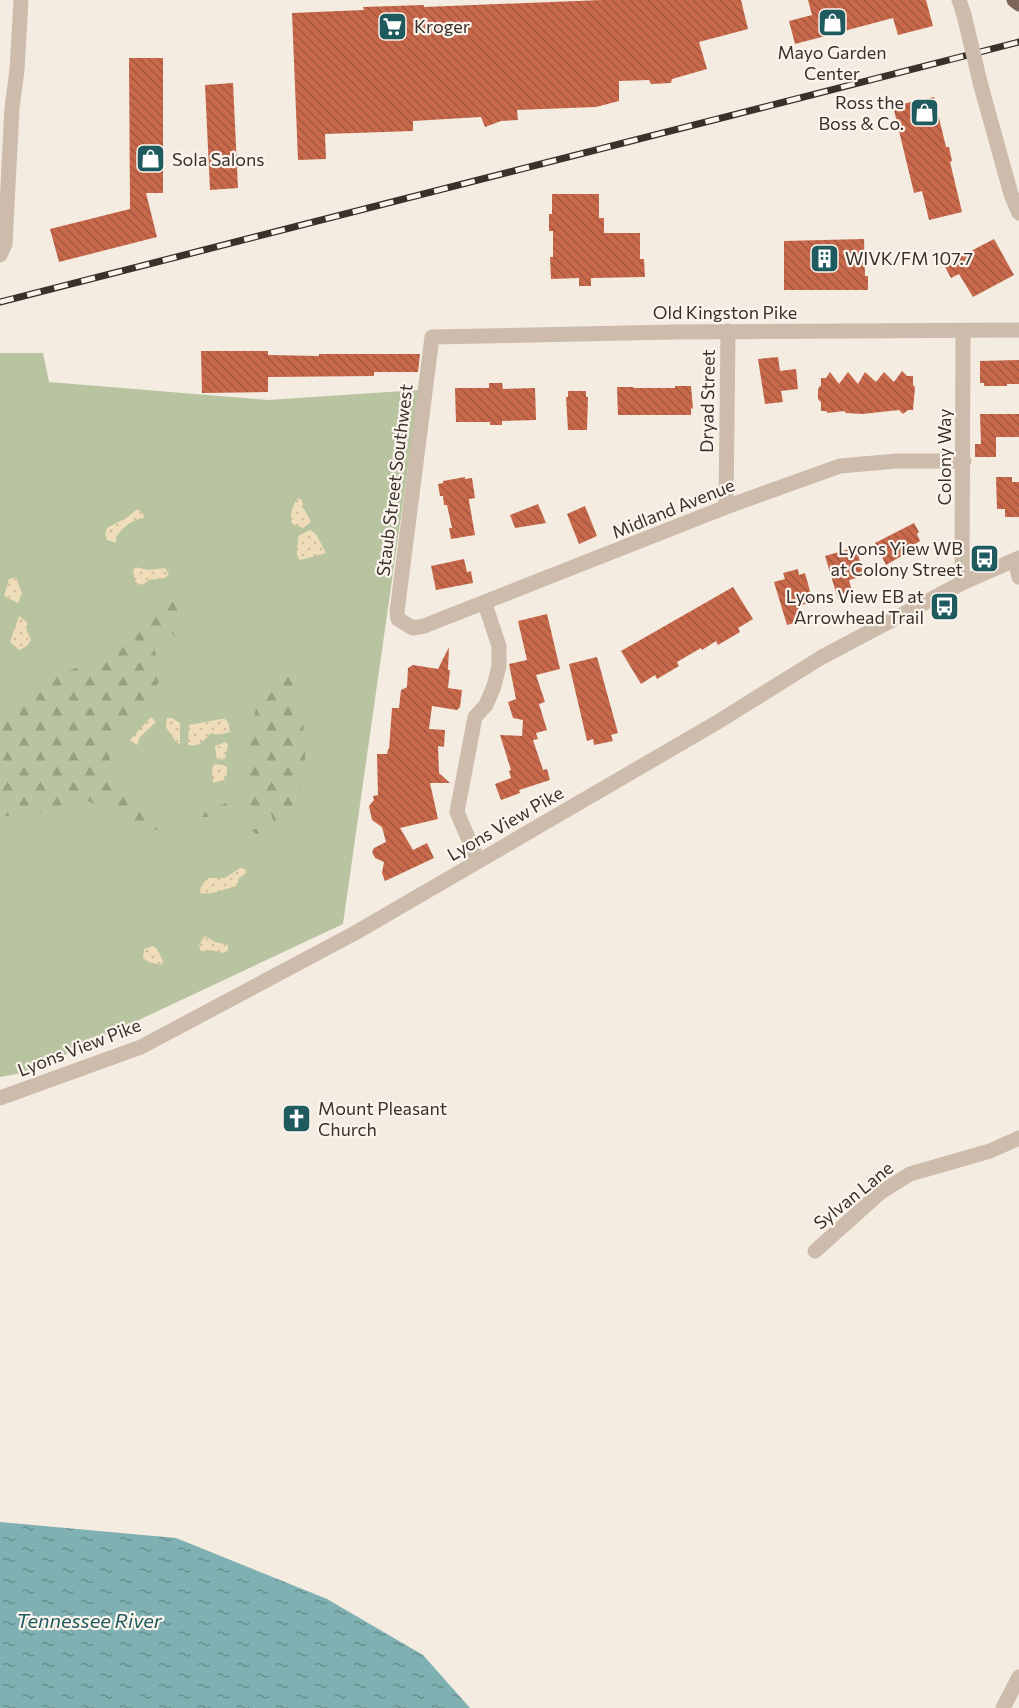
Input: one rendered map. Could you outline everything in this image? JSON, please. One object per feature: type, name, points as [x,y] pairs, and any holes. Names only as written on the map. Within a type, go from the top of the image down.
[{"type":"main road","points":[[1014,0],[1019,4]]},
{"type":"street","points":[[0,255],[5,244],[6,108],[17,70],[21,0]]},
{"type":"street","points":[[959,0],[1011,194],[1019,213]]},
{"type":"street","name":"Old Kingston Pike","points":[[432,337],[728,331],[1019,330]]},
{"type":"street","name":"Dryad Street","points":[[726,507],[728,331]]},
{"type":"street","name":"Colony Way","points":[[962,583],[963,331]]},
{"type":"street","name":"Staub Street Southwest","points":[[405,625],[398,619],[397,612],[432,337]]},
{"type":"street","name":"Midland Avenue","points":[[405,625],[413,628],[424,626],[485,604],[726,507],[840,466],[897,461],[964,461]]},
{"type":"street","points":[[1017,559],[1019,577]]},
{"type":"street","name":"Lyons View Pike","points":[[0,1098],[141,1047],[355,933],[716,723],[822,657],[962,583],[1017,559]]},
{"type":"street","points":[[478,861],[457,812],[475,717],[486,705],[499,666],[499,646],[485,604]]},
{"type":"street","name":"Sylvan Lane","points":[[815,1251],[881,1192],[910,1174],[983,1153],[1019,1138]]},
{"type":"street","points":[[1003,1708],[1019,1677]]},
{"type":"green space","points":[[0,353],[43,353],[49,382],[268,400],[419,390],[343,924],[28,1072],[0,1077]]},
{"type":"green space","points":[[175,598],[182,598],[185,603],[182,626],[175,637],[172,633],[159,634],[155,644],[157,657],[168,668],[148,697],[112,734],[108,753],[117,775],[139,803],[153,815],[187,829],[150,830],[138,834],[132,823],[120,814],[100,809],[97,805],[84,799],[70,801],[61,813],[26,813],[0,817],[0,710],[52,677],[95,661],[139,613]]},
{"type":"green space","points":[[288,669],[295,675],[303,719],[306,774],[299,793],[294,822],[278,832],[256,834],[250,829],[268,829],[275,826],[271,813],[250,813],[244,810],[211,817],[196,817],[204,809],[222,805],[245,792],[248,784],[249,739],[259,685],[270,672]]},
{"type":"sand","points":[[298,498],[302,500],[311,522],[303,528],[293,524],[291,518]]},
{"type":"sand","points":[[137,509],[143,513],[144,518],[126,526],[118,534],[116,543],[107,540],[105,534],[107,528],[128,517]]},
{"type":"sand","points":[[310,530],[316,534],[326,553],[300,560],[297,554],[298,536]]},
{"type":"sand","points":[[135,567],[148,570],[165,568],[169,574],[165,578],[149,580],[141,586],[135,581],[133,571]]},
{"type":"sand","points":[[16,577],[22,594],[18,603],[4,596],[9,579]]},
{"type":"sand","points":[[19,616],[27,622],[27,631],[31,640],[27,646],[19,650],[10,642]]},
{"type":"sand","points":[[151,717],[156,722],[140,737],[137,745],[130,740]]},
{"type":"sand","points":[[167,718],[180,723],[180,744],[176,742],[166,727]]},
{"type":"sand","points":[[221,719],[228,722],[230,732],[218,735],[211,733],[198,744],[188,745],[189,725]]},
{"type":"sand","points":[[226,742],[228,745],[225,759],[217,760],[215,746]]},
{"type":"sand","points":[[213,764],[227,767],[224,780],[213,783]]},
{"type":"sand","points":[[240,868],[246,871],[239,878],[237,886],[215,892],[200,893],[201,886],[208,878],[225,878]]},
{"type":"sand","points":[[205,936],[215,942],[228,945],[228,950],[224,953],[201,951],[199,945]]},
{"type":"sand","points":[[153,946],[163,961],[161,965],[143,958],[144,949]]},
{"type":"water","name":"Tennessee River","points":[[0,1522],[176,1538],[327,1599],[423,1655],[470,1708],[0,1708]]},
{"type":"building","points":[[602,0],[741,0],[748,29],[699,42],[707,69],[672,79],[671,83],[651,84],[649,80],[619,81],[619,101],[596,107],[517,110],[518,120],[501,121],[485,127],[481,117],[413,121],[413,131],[325,134],[326,159],[298,160],[292,13],[364,10],[363,7]]},
{"type":"building","name":"Mayo Garden Center","points":[[808,0],[926,0],[933,26],[898,35],[893,18],[795,44],[789,21],[812,15]]},
{"type":"building","points":[[129,58],[163,58],[163,193],[146,193],[157,237],[59,262],[50,229],[130,209]]},
{"type":"building","points":[[233,83],[238,188],[210,190],[205,85]]},
{"type":"building","points":[[934,97],[946,147],[949,147],[952,161],[950,162],[962,212],[929,220],[922,191],[914,193],[893,106]]},
{"type":"building","points":[[552,194],[599,194],[599,218],[604,218],[604,233],[640,233],[640,259],[644,259],[645,277],[591,278],[591,286],[579,286],[579,278],[551,279],[550,257],[553,257],[553,231],[549,231],[549,214],[552,214]]},
{"type":"building","name":"WIVK/FM 107.7","points":[[864,239],[865,276],[868,276],[868,290],[784,290],[784,241]]},
{"type":"building","points":[[994,239],[1014,275],[973,297],[959,274],[951,278],[944,265]]},
{"type":"building","points":[[201,351],[268,351],[268,355],[319,356],[319,354],[420,354],[418,372],[374,372],[374,376],[268,377],[268,392],[202,393]]},
{"type":"building","points":[[778,357],[780,371],[796,369],[798,389],[781,391],[783,402],[765,404],[758,359]]},
{"type":"building","points":[[1019,360],[1019,384],[984,386],[984,383],[980,383],[980,361]]},
{"type":"building","points":[[902,371],[907,376],[913,376],[915,387],[913,410],[908,410],[903,414],[899,410],[862,414],[821,411],[818,389],[821,385],[821,378],[826,378],[830,372],[839,384],[848,372],[858,384],[865,372],[876,382],[884,372],[894,382]]},
{"type":"building","points":[[489,383],[502,383],[503,389],[535,388],[536,420],[502,421],[502,425],[490,425],[490,422],[456,422],[455,388],[489,388]]},
{"type":"building","points":[[675,386],[691,386],[693,409],[691,408],[691,415],[618,415],[617,387],[675,388]]},
{"type":"building","points":[[568,391],[586,391],[586,397],[588,397],[587,430],[568,430],[566,397],[568,397]]},
{"type":"building","points":[[980,414],[1019,414],[1019,437],[996,437],[996,457],[975,457],[975,444],[981,444]]},
{"type":"building","points":[[465,477],[465,479],[472,478],[475,498],[469,501],[475,535],[451,539],[449,528],[452,528],[447,505],[444,505],[443,496],[440,496],[438,484]]},
{"type":"building","points":[[996,477],[1012,477],[1012,482],[1019,482],[1019,517],[1005,517],[1005,509],[997,509]]},
{"type":"building","points":[[538,504],[546,523],[515,528],[510,515]]},
{"type":"building","points":[[585,506],[597,536],[579,544],[567,514]]},
{"type":"building","points":[[914,523],[919,532],[917,534],[920,541],[903,552],[905,554],[886,565],[875,543]]},
{"type":"building","points":[[856,547],[864,576],[849,580],[853,595],[838,599],[825,556]]},
{"type":"building","points":[[464,559],[467,572],[471,571],[473,583],[436,590],[431,566]]},
{"type":"building","points":[[798,569],[799,575],[805,573],[813,602],[798,606],[802,621],[787,625],[774,582],[785,579],[783,573]]},
{"type":"building","points":[[733,587],[753,619],[738,628],[740,632],[718,645],[716,641],[702,650],[701,648],[677,662],[679,666],[657,679],[655,675],[641,684],[621,651]]},
{"type":"building","points":[[547,614],[560,669],[536,675],[545,702],[539,704],[547,730],[536,733],[538,739],[533,740],[543,770],[547,769],[550,780],[519,790],[520,793],[501,800],[495,784],[511,778],[509,771],[511,770],[500,735],[522,736],[523,720],[513,718],[508,702],[516,699],[509,664],[527,660],[518,621]]},
{"type":"building","points":[[449,647],[448,688],[462,690],[460,707],[457,710],[432,706],[429,729],[445,730],[444,747],[438,746],[439,773],[450,783],[430,783],[438,819],[400,828],[413,850],[427,843],[434,858],[385,881],[382,873],[384,862],[375,858],[372,852],[374,848],[386,842],[382,827],[372,820],[369,806],[374,800],[373,796],[378,795],[377,754],[387,754],[389,749],[392,708],[399,708],[401,690],[407,687],[408,668],[413,665],[438,669]]},
{"type":"building","points":[[597,657],[618,733],[611,735],[613,741],[594,745],[593,739],[587,741],[569,664]]},
{"type":"railway","points":[[0,302],[1019,42]]},
{"type":"place","name":"Mayo Garden Center","points":[[832,23]]},
{"type":"place","name":"Kroger","points":[[393,26]]},
{"type":"place","name":"Ross the Boss & Co.","points":[[925,112]]},
{"type":"place","name":"Sola Salons","points":[[151,159]]},
{"type":"place","name":"WIVK/FM 107.7","points":[[824,258]]},
{"type":"place","name":"Lyons Yiew WB at Colony Street","points":[[984,558]]},
{"type":"place","name":"Lyons View EB at Arrowhead Trail","points":[[945,606]]},
{"type":"place","name":"Mount Pleasant Church","points":[[297,1118]]}]
